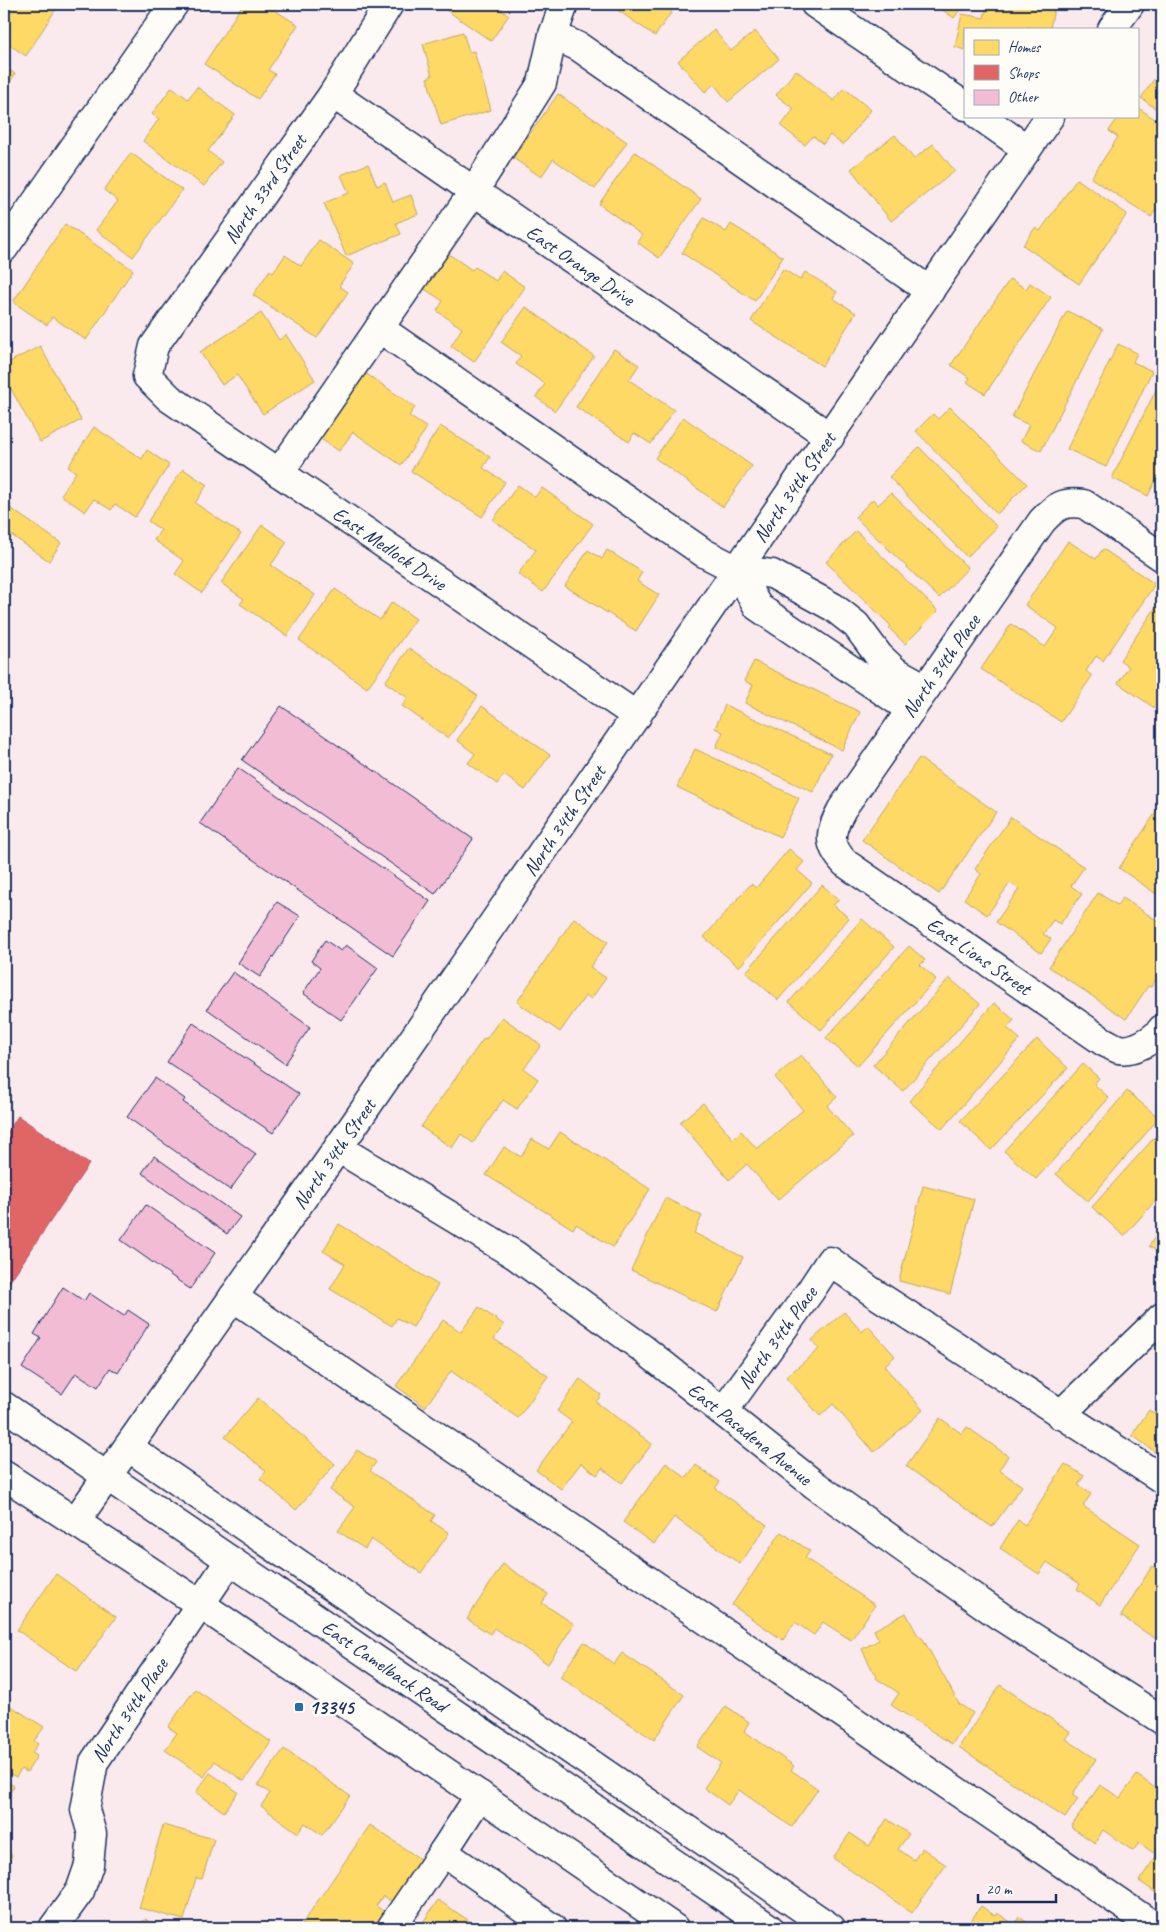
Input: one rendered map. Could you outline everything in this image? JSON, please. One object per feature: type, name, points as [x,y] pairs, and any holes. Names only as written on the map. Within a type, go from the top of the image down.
[{"type":"street","points":[[4,248],[174,4]]},
{"type":"street","name":"North 33rd Street","points":[[146,376],[154,346],[333,94],[389,4]]},
{"type":"street","points":[[279,472],[474,191],[542,83],[553,35],[564,4]]},
{"type":"street","points":[[815,4],[964,105]]},
{"type":"street","points":[[1113,28],[1130,4]]},
{"type":"street","points":[[553,35],[579,47],[930,291]]},
{"type":"street","name":"East Orange Drive","points":[[333,94],[830,437]]},
{"type":"street","points":[[983,118],[1027,149]]},
{"type":"street","name":"North 34th Street","points":[[75,1522],[338,1148],[1049,118]]},
{"type":"street","points":[[379,328],[704,553],[737,570],[772,574],[833,607],[856,625],[879,656],[895,671],[918,699]]},
{"type":"street","name":"East Medlock Drive","points":[[146,376],[169,398],[636,716]]},
{"type":"street","name":"North 34th Place","points":[[831,842],[833,824],[842,809],[1042,521],[1053,509],[1069,502],[1084,504],[1162,557]]},
{"type":"street","points":[[737,570],[758,607],[809,643],[918,699]]},
{"type":"street","points":[[809,643],[833,607]]},
{"type":"street","name":"East Lions Street","points":[[831,842],[836,854],[845,863],[1104,1042],[1121,1049],[1140,1046],[1158,1034],[1162,1029]]},
{"type":"street","name":"East Pasadena Avenue","points":[[338,1148],[515,1255],[642,1348],[815,1485],[992,1611],[1162,1720]]},
{"type":"street","name":"North 34th Place","points":[[723,1412],[830,1261],[871,1291],[1060,1415]]},
{"type":"street","points":[[233,1297],[1157,1928]]},
{"type":"street","points":[[1162,1317],[1060,1415],[1162,1479]]},
{"type":"street","name":"East Camelback Road","points":[[4,1406],[766,1927],[785,1897]]},
{"type":"street","name":"East Camelback Road","points":[[128,1446],[831,1928]]},
{"type":"street","points":[[4,1475],[200,1604],[674,1928]]},
{"type":"street","name":"North 34th Place","points":[[53,1928],[80,1891],[89,1866],[92,1834],[85,1810],[94,1762],[230,1560]]},
{"type":"street","points":[[391,1928],[480,1795]]},
{"type":"street","points":[[449,1844],[552,1928]]},
{"type":"building: Homes","points":[[7,4],[59,4],[26,56],[4,41],[4,10]]},
{"type":"building: Homes","points":[[243,4],[265,4],[298,25],[268,70],[275,74],[258,99],[204,64]]},
{"type":"building: Homes","points":[[445,4],[506,4],[501,10],[509,15],[491,41],[442,7]]},
{"type":"building: Homes","points":[[609,4],[677,4],[655,36]]},
{"type":"building: Homes","points":[[934,4],[964,4],[954,18]]},
{"type":"building: Homes","points":[[987,4],[1055,4],[1050,28],[964,28],[964,50],[955,47],[962,14],[984,18]]},
{"type":"building: Homes","points":[[714,30],[731,51],[755,31],[779,59],[728,102],[714,84],[705,92],[678,61]]},
{"type":"building: Homes","points":[[463,32],[469,52],[474,51],[491,110],[441,125],[427,78],[432,76],[423,44]]},
{"type":"building: Homes","points":[[4,66],[15,74],[4,91]]},
{"type":"building: Homes","points":[[1162,68],[1162,113],[1141,98]]},
{"type":"building: Homes","points":[[796,70],[834,101],[844,88],[871,110],[843,145],[830,135],[823,144],[813,136],[805,145],[781,126],[794,109],[776,95]]},
{"type":"building: Homes","points":[[172,87],[188,99],[197,87],[235,115],[208,151],[222,162],[204,186],[143,141],[159,119],[152,114]]},
{"type":"building: Homes","points":[[558,94],[627,142],[595,189],[553,159],[541,177],[513,158]]},
{"type":"building: Homes","points":[[1138,108],[1162,124],[1162,136],[1157,143],[1162,146],[1162,200],[1151,217],[1091,178],[1118,137],[1109,131],[1118,118],[1138,118]]},
{"type":"building: Homes","points":[[895,135],[914,159],[933,144],[955,171],[891,221],[851,169]]},
{"type":"building: Homes","points":[[635,152],[701,199],[659,258],[637,242],[642,235],[599,204]]},
{"type":"building: Homes","points":[[131,153],[182,190],[133,257],[96,230],[118,201],[104,190]]},
{"type":"building: Homes","points":[[368,164],[377,186],[385,182],[393,202],[411,195],[418,214],[396,223],[401,234],[346,256],[324,203],[349,193],[341,175]]},
{"type":"building: Homes","points":[[1077,179],[1127,214],[1079,284],[1023,245],[1035,228],[1040,231]]},
{"type":"building: Homes","points":[[704,218],[726,232],[731,224],[783,257],[755,301],[682,253]]},
{"type":"building: Homes","points":[[65,224],[133,270],[86,340],[52,317],[47,325],[13,302]]},
{"type":"building: Homes","points":[[319,240],[354,264],[339,286],[348,292],[317,338],[253,295],[270,270],[273,273],[285,255],[301,266]]},
{"type":"building: Homes","points":[[447,253],[472,270],[475,267],[496,281],[502,271],[525,287],[474,362],[451,346],[462,328],[437,311],[443,301],[423,288]]},
{"type":"building: Homes","points":[[783,269],[800,280],[805,272],[837,292],[833,298],[856,313],[822,366],[751,321]]},
{"type":"building: Homes","points":[[1010,279],[1026,289],[1030,283],[1051,297],[985,394],[967,382],[970,378],[951,365]]},
{"type":"building: Homes","points":[[526,307],[594,356],[555,411],[536,397],[545,384],[516,364],[521,356],[501,342]]},
{"type":"building: Homes","points":[[1067,311],[1103,329],[1041,451],[1021,441],[1029,425],[1012,417]]},
{"type":"building: Homes","points":[[261,313],[279,340],[286,335],[315,380],[263,414],[237,375],[222,385],[200,352]]},
{"type":"building: Homes","points":[[1118,344],[1137,353],[1133,362],[1152,371],[1106,467],[1067,449]]},
{"type":"building: Homes","points":[[40,346],[81,420],[40,442],[4,376],[4,365]]},
{"type":"building: Homes","points":[[614,349],[639,365],[629,380],[674,410],[651,444],[634,433],[629,442],[576,407]]},
{"type":"building: Homes","points":[[362,371],[415,407],[409,416],[427,428],[401,465],[353,432],[339,451],[318,437]]},
{"type":"building: Homes","points":[[1162,378],[1162,467],[1148,496],[1112,478]]},
{"type":"building: Homes","points":[[950,407],[1027,484],[997,514],[916,431],[933,414],[938,419]]},
{"type":"building: Homes","points":[[683,417],[752,466],[723,507],[655,458]]},
{"type":"building: Homes","points":[[440,426],[490,457],[483,468],[505,482],[482,517],[411,471]]},
{"type":"building: Homes","points":[[94,427],[142,459],[147,450],[169,465],[135,517],[115,504],[111,510],[94,499],[85,512],[61,495],[76,472],[68,467]]},
{"type":"building: Homes","points":[[919,447],[997,527],[967,557],[889,477]]},
{"type":"building: Homes","points":[[183,469],[207,485],[195,503],[241,534],[202,593],[175,574],[184,561],[154,540],[161,530],[148,521]]},
{"type":"building: Homes","points":[[518,485],[535,497],[542,488],[593,524],[543,592],[518,574],[536,550],[493,520]]},
{"type":"building: Homes","points":[[1162,490],[1162,511],[1154,506]]},
{"type":"building: Homes","points":[[891,493],[968,568],[939,598],[855,517],[873,499],[878,505]]},
{"type":"building: Homes","points":[[4,504],[61,543],[49,561],[4,530]]},
{"type":"building: Homes","points":[[262,525],[287,542],[271,565],[315,595],[287,636],[240,604],[244,599],[221,583]]},
{"type":"building: Homes","points":[[856,531],[938,611],[905,644],[889,628],[891,626],[826,562]]},
{"type":"building: Homes","points":[[1068,541],[1096,559],[1103,549],[1155,584],[1103,661],[1096,656],[1086,671],[1092,676],[1061,722],[981,669],[1011,624],[1045,647],[1058,628],[1025,605]]},
{"type":"building: Homes","points":[[588,550],[602,559],[607,550],[642,572],[637,581],[659,595],[636,631],[565,586]]},
{"type":"building: Homes","points":[[335,589],[380,620],[392,602],[416,619],[367,688],[299,640]]},
{"type":"building: Homes","points":[[1162,598],[1162,713],[1118,683],[1129,667],[1120,660]]},
{"type":"building: Homes","points":[[409,648],[478,696],[448,738],[402,706],[408,698],[385,682]]},
{"type":"building: Homes","points":[[754,661],[860,712],[842,750],[745,703],[753,685],[744,681]]},
{"type":"building: Homes","points":[[725,705],[831,754],[813,792],[716,747],[723,732],[715,728]]},
{"type":"building: Homes","points":[[482,706],[550,755],[525,790],[504,775],[497,784],[468,763],[475,754],[457,740]]},
{"type":"building: Homes","points":[[695,749],[799,798],[780,837],[677,787]]},
{"type":"building: Homes","points":[[919,758],[996,812],[939,894],[862,840]]},
{"type":"building: Homes","points":[[1162,803],[1162,898],[1119,868]]},
{"type":"building: Homes","points":[[1011,817],[1084,867],[1071,886],[1082,894],[1060,924],[1053,920],[1043,934],[1051,939],[1041,953],[996,922],[1019,889],[1010,883],[987,915],[964,899],[981,874],[975,869]]},
{"type":"building: Homes","points":[[789,849],[804,862],[797,870],[812,883],[739,967],[704,937],[751,884],[756,888]]},
{"type":"building: Homes","points":[[822,885],[839,900],[833,905],[849,918],[778,1000],[746,972]]},
{"type":"building: Homes","points":[[1098,893],[1117,905],[1123,898],[1162,924],[1162,970],[1151,987],[1148,986],[1126,1019],[1049,967]]},
{"type":"building: Homes","points":[[574,918],[608,942],[590,967],[606,978],[591,999],[586,995],[560,1032],[517,1002]]},
{"type":"building: Homes","points":[[862,919],[894,947],[821,1030],[789,1002]]},
{"type":"building: Homes","points":[[909,946],[925,960],[920,965],[936,979],[858,1066],[826,1038]]},
{"type":"building: Homes","points":[[949,978],[980,1004],[903,1091],[873,1065]]},
{"type":"building: Homes","points":[[994,1003],[1014,1020],[1007,1028],[1020,1039],[942,1129],[909,1101]]},
{"type":"building: Homes","points":[[502,1017],[541,1045],[524,1069],[538,1079],[517,1109],[503,1100],[473,1143],[461,1134],[452,1148],[421,1127],[484,1038],[486,1039]]},
{"type":"building: Homes","points":[[1037,1039],[1068,1068],[991,1150],[960,1121]]},
{"type":"building: Homes","points":[[801,1055],[837,1097],[827,1106],[853,1136],[778,1200],[747,1164],[729,1180],[680,1122],[703,1103],[733,1139],[741,1131],[757,1149],[803,1110],[775,1077]]},
{"type":"building: Homes","points":[[1083,1064],[1099,1078],[1094,1084],[1109,1098],[1036,1179],[1004,1151]]},
{"type":"building: Homes","points":[[1127,1091],[1159,1118],[1088,1201],[1056,1174]]},
{"type":"building: Homes","points":[[1162,1129],[1162,1193],[1124,1236],[1092,1207]]},
{"type":"building: Homes","points":[[560,1132],[650,1189],[613,1247],[576,1224],[573,1229],[486,1175],[504,1147],[521,1157],[532,1139],[549,1149]]},
{"type":"building: Homes","points":[[923,1186],[974,1199],[950,1294],[899,1281]]},
{"type":"building: Homes","points":[[665,1198],[702,1216],[694,1233],[743,1257],[717,1312],[631,1270]]},
{"type":"building: Homes","points":[[339,1224],[438,1285],[413,1327],[397,1318],[392,1326],[330,1289],[345,1264],[323,1251]]},
{"type":"building: Homes","points":[[1162,1226],[1162,1255],[1149,1246]]},
{"type":"building: Homes","points":[[479,1307],[504,1325],[494,1339],[548,1376],[518,1418],[451,1371],[425,1407],[396,1386],[443,1320],[461,1332]]},
{"type":"building: Homes","points":[[844,1312],[862,1332],[868,1326],[895,1356],[884,1366],[923,1410],[874,1452],[833,1404],[820,1416],[786,1377],[819,1349],[812,1340]]},
{"type":"building: Homes","points":[[580,1379],[601,1395],[596,1402],[652,1444],[622,1483],[602,1468],[597,1475],[581,1463],[561,1489],[536,1470],[572,1422],[557,1411]]},
{"type":"building: Homes","points":[[258,1398],[335,1464],[296,1510],[260,1479],[266,1471],[225,1437]]},
{"type":"building: Homes","points":[[1149,1410],[1161,1418],[1162,1416],[1162,1457],[1132,1435]]},
{"type":"building: Homes","points":[[940,1418],[962,1434],[967,1427],[1008,1456],[999,1470],[1022,1486],[992,1527],[906,1466]]},
{"type":"building: Homes","points":[[357,1450],[376,1462],[370,1471],[435,1515],[431,1521],[449,1533],[421,1573],[371,1539],[365,1549],[338,1531],[355,1507],[330,1490]]},
{"type":"building: Homes","points":[[666,1463],[686,1478],[696,1465],[720,1482],[715,1488],[767,1525],[740,1564],[674,1517],[654,1544],[623,1522]]},
{"type":"building: Homes","points":[[1065,1464],[1084,1476],[1078,1485],[1091,1494],[1083,1506],[1140,1544],[1100,1605],[1077,1589],[1080,1584],[1047,1562],[1039,1574],[1000,1548],[1018,1520],[1025,1525]]},
{"type":"building: Homes","points":[[781,1532],[810,1551],[805,1558],[875,1605],[851,1640],[823,1622],[814,1635],[795,1622],[783,1640],[732,1605]]},
{"type":"building: Homes","points":[[503,1564],[548,1594],[542,1603],[574,1624],[548,1664],[494,1628],[490,1634],[467,1619]]},
{"type":"building: Homes","points":[[1152,1566],[1162,1573],[1162,1643],[1121,1616]]},
{"type":"building: Homes","points":[[56,1574],[116,1617],[77,1672],[17,1630]]},
{"type":"building: Homes","points":[[906,1613],[917,1634],[923,1639],[959,1704],[973,1713],[952,1744],[891,1705],[899,1693],[877,1679],[862,1649],[879,1640],[874,1630]]},
{"type":"building: Homes","points":[[584,1642],[614,1664],[622,1653],[684,1695],[654,1740],[560,1677]]},
{"type":"building: Homes","points":[[1000,1685],[1071,1732],[1066,1739],[1096,1759],[1072,1795],[1078,1799],[1065,1818],[959,1747]]},
{"type":"building: Homes","points":[[195,1689],[271,1742],[244,1781],[215,1761],[204,1777],[165,1750],[177,1733],[168,1727]]},
{"type":"building: Homes","points":[[6,1703],[44,1727],[34,1741],[38,1744],[32,1753],[37,1756],[27,1772],[21,1769],[16,1777],[11,1774],[6,1781],[14,1786],[4,1802],[4,1706]]},
{"type":"building: Homes","points":[[726,1706],[749,1722],[744,1731],[794,1766],[791,1770],[818,1789],[792,1827],[739,1790],[728,1805],[704,1788],[721,1763],[697,1747]]},
{"type":"building: Homes","points":[[284,1749],[350,1796],[322,1835],[305,1823],[298,1833],[261,1806],[270,1793],[258,1785]]},
{"type":"building: Homes","points":[[210,1773],[238,1792],[224,1812],[196,1792]]},
{"type":"building: Homes","points":[[1137,1775],[1162,1793],[1162,1897],[1139,1881],[1157,1855],[1139,1843],[1133,1851],[1103,1830],[1095,1843],[1071,1827],[1100,1785],[1120,1798]]},
{"type":"building: Homes","points":[[887,1819],[909,1834],[898,1849],[914,1860],[922,1848],[946,1865],[912,1913],[833,1858],[850,1833],[869,1846]]},
{"type":"building: Homes","points":[[163,1825],[214,1839],[202,1879],[196,1878],[184,1920],[139,1908]]},
{"type":"building: Homes","points":[[370,1825],[426,1863],[397,1905],[383,1896],[376,1906],[390,1916],[381,1928],[308,1928],[302,1924]]},
{"type":"building: Homes","points":[[4,1851],[12,1855],[4,1869]]},
{"type":"building: Homes","points":[[438,1900],[480,1928],[419,1928]]},
{"type":"building: Homes","points":[[981,1906],[995,1916],[997,1913],[1015,1925],[1019,1917],[1035,1928],[966,1928]]},
{"type":"building: Homes","points":[[146,1919],[154,1928],[136,1928]]},
{"type":"building: Shops","points":[[18,1116],[89,1164],[4,1290],[4,1138]]},
{"type":"building: Other","points":[[281,706],[473,839],[435,894],[242,760]]},
{"type":"building: Other","points":[[238,768],[430,901],[393,956],[200,823]]},
{"type":"building: Other","points":[[277,902],[300,916],[260,977],[238,963]]},
{"type":"building: Other","points":[[325,940],[341,951],[346,945],[378,968],[341,1020],[303,993],[320,968],[311,961]]},
{"type":"building: Other","points":[[233,972],[310,1027],[285,1064],[207,1009]]},
{"type":"building: Other","points":[[193,1023],[299,1094],[273,1133],[167,1062]]},
{"type":"building: Other","points":[[155,1078],[185,1099],[183,1102],[256,1154],[230,1190],[127,1117]]},
{"type":"building: Other","points":[[154,1156],[240,1217],[227,1234],[142,1173]]},
{"type":"building: Other","points":[[146,1205],[215,1253],[190,1289],[121,1240]]},
{"type":"building: Other","points":[[63,1287],[84,1301],[89,1293],[124,1316],[128,1310],[149,1324],[118,1373],[110,1368],[98,1387],[76,1373],[62,1394],[22,1368],[41,1338],[34,1334]]},
{"type":"place","name":"13345","points":[[299,1707]]}]
